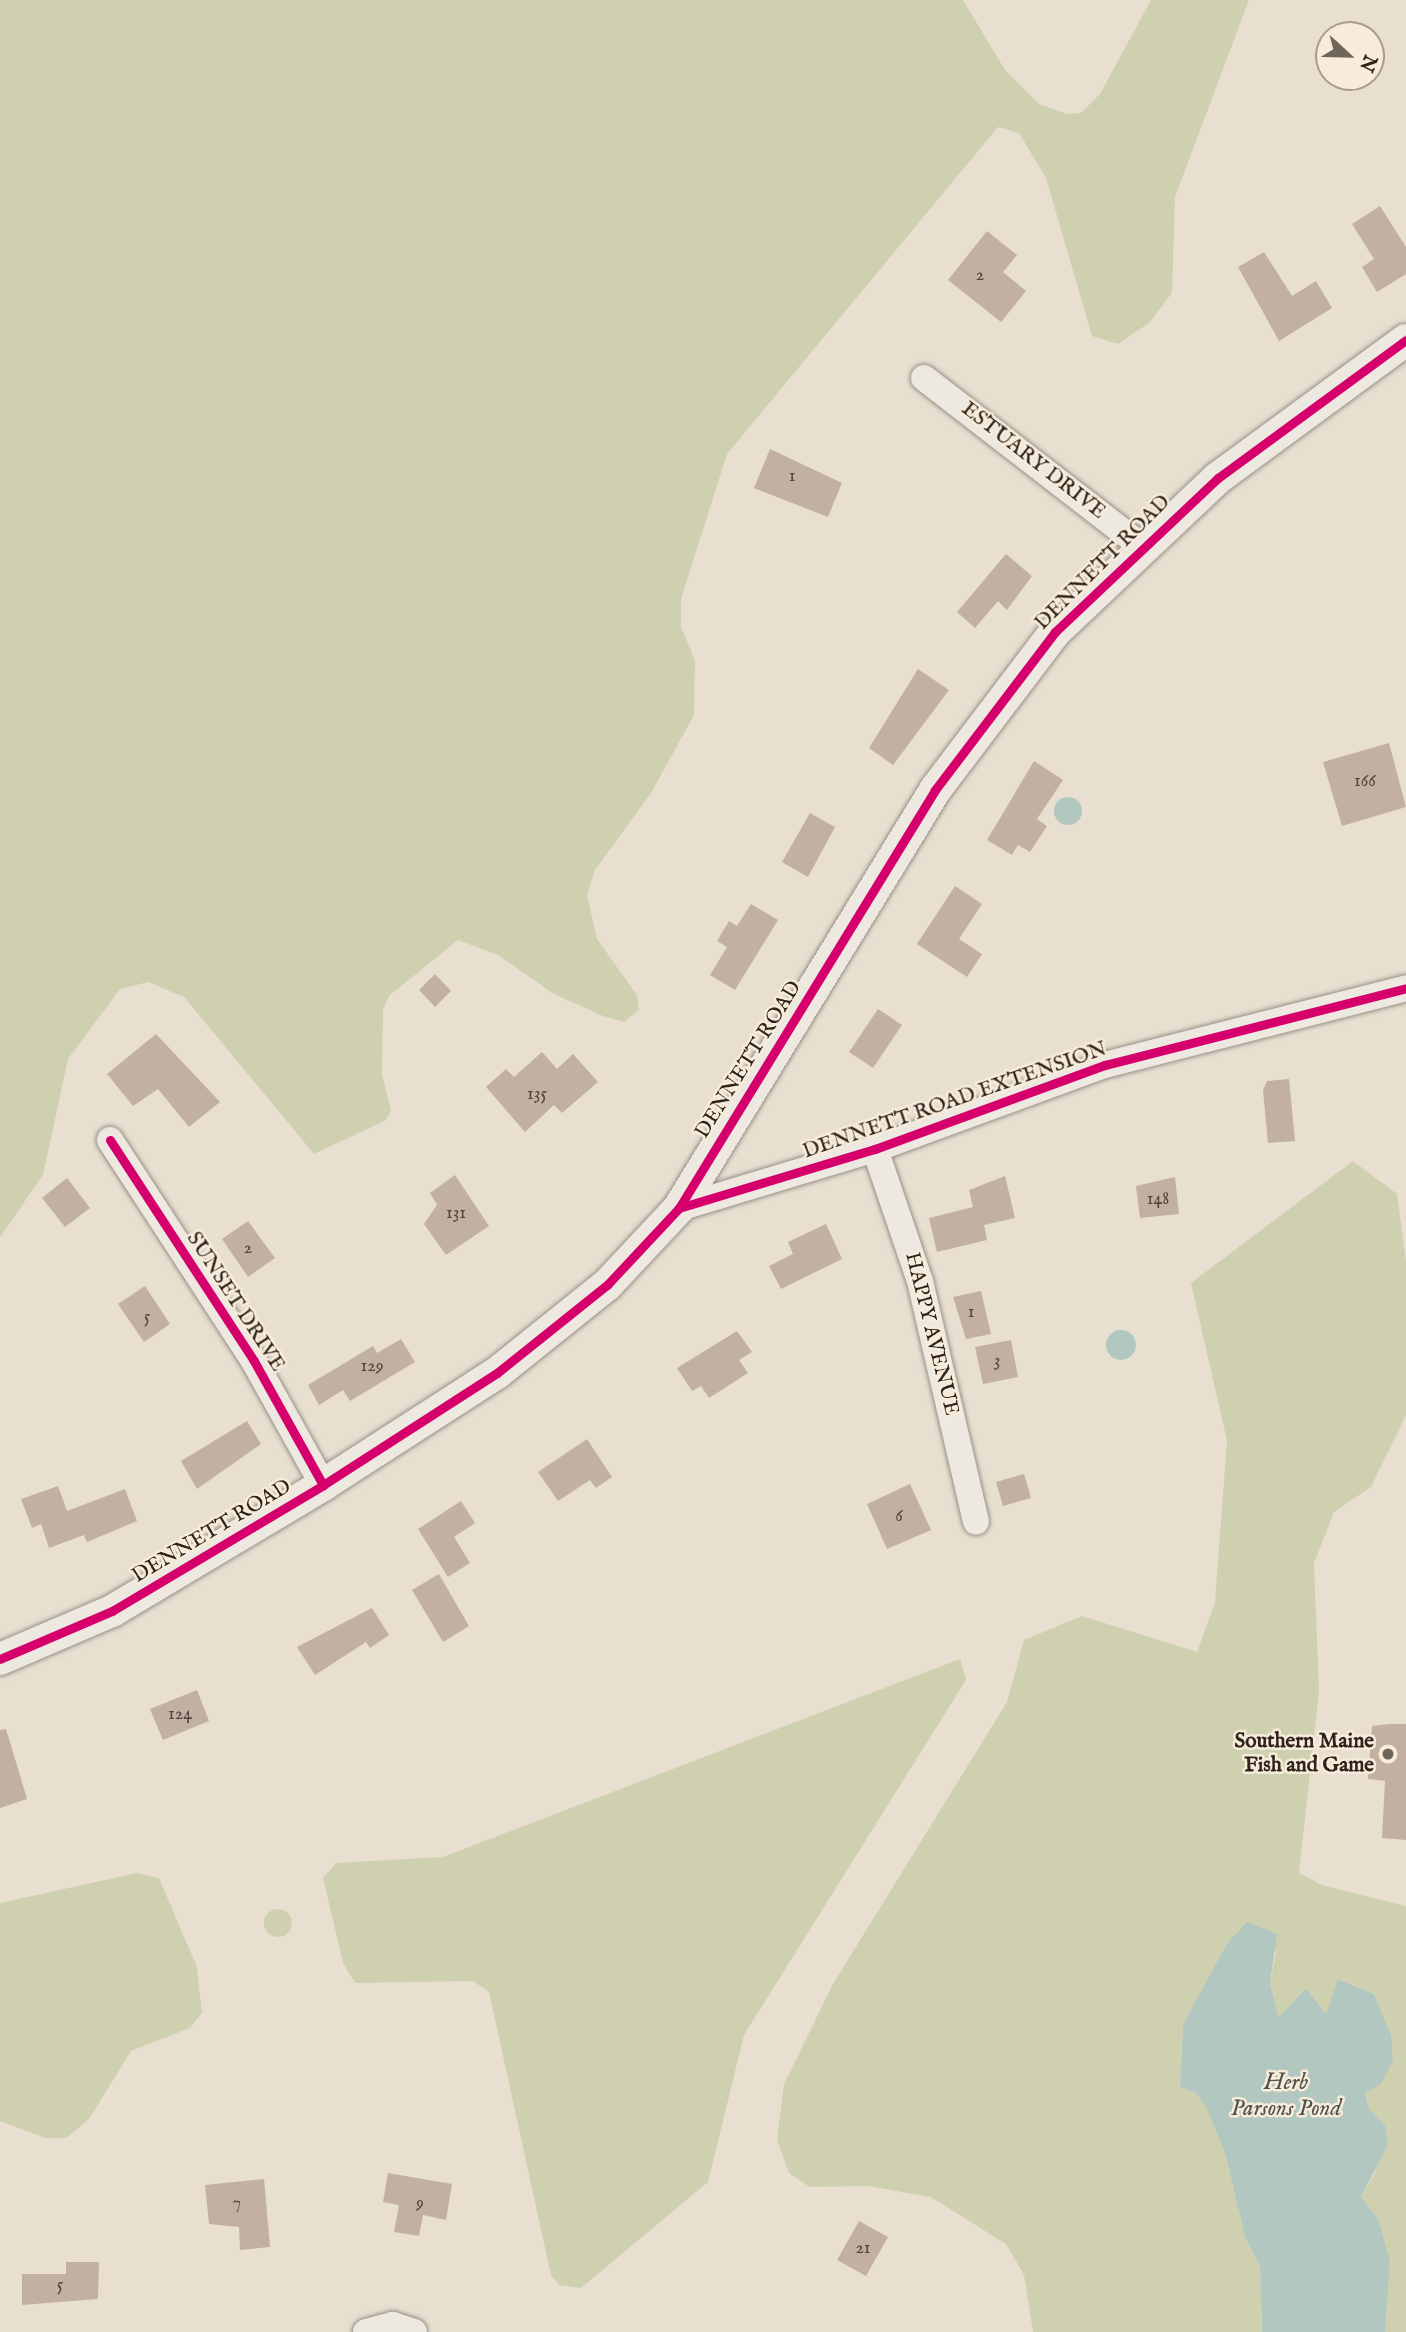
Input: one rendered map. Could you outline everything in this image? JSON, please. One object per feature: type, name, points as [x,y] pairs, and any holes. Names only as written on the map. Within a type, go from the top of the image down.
[{"type":"street","name":"DENNETT ROAD","points":[[0,1660],[123,1605],[324,1485],[568,1319],[679,1208],[941,782],[1055,632],[1140,545],[1218,478],[1406,340]]},
{"type":"street","name":"ESTUARY DRIVE","points":[[924,378],[1140,545]]},
{"type":"street","name":"DENNETT ROAD EXTENSION","points":[[679,1208],[875,1149],[1105,1065],[1406,988]]},
{"type":"street","name":"SUNSET DRIVE","points":[[110,1140],[254,1361],[324,1485]]},
{"type":"street","name":"HAPPY AVENUE","points":[[875,1149],[920,1281],[976,1522]]},
{"type":"street","points":[[366,2332],[393,2325],[414,2332]]},
{"type":"green space","points":[[0,0],[963,0],[1005,70],[1039,104],[1067,114],[1081,113],[1100,94],[1151,0],[1249,0],[1175,197],[1172,293],[1149,323],[1118,344],[1092,336],[1046,178],[1019,133],[998,127],[727,454],[681,599],[681,627],[695,660],[694,715],[651,793],[595,870],[587,895],[597,939],[637,995],[639,1010],[624,1022],[603,1016],[554,994],[498,955],[458,940],[389,996],[383,1010],[382,1075],[391,1110],[386,1120],[314,1154],[184,997],[148,982],[120,989],[68,1059],[43,1175],[0,1237]]},
{"type":"green space","points":[[1353,1161],[1397,1194],[1406,1261],[1406,1415],[1371,1487],[1334,1512],[1314,1563],[1319,1691],[1299,1873],[1322,1885],[1406,1906],[1406,2332],[1385,2332],[1390,2261],[1361,2197],[1375,2173],[1385,2125],[1369,2109],[1365,2093],[1377,2085],[1391,2035],[1374,1994],[1339,1979],[1326,2014],[1306,1988],[1279,2017],[1270,1984],[1276,1951],[1226,1945],[1183,2024],[1180,2086],[1196,2093],[1209,2111],[1225,2153],[1245,2237],[1260,2266],[1262,2332],[1033,2332],[1024,2275],[1006,2244],[931,2197],[867,2186],[810,2187],[789,2173],[777,2140],[784,2084],[833,1984],[1007,1702],[1024,1640],[1082,1616],[1197,1652],[1215,1602],[1227,1441],[1191,1283]]},
{"type":"green space","points":[[960,1659],[966,1680],[744,2035],[708,2182],[581,2288],[559,2285],[551,2275],[489,1992],[473,1981],[355,1983],[343,1963],[323,1878],[336,1863],[443,1857]]},
{"type":"green space","points":[[137,1873],[159,1878],[197,1967],[202,2013],[190,2028],[131,2051],[89,2119],[66,2138],[45,2138],[0,2121],[0,1903]]},
{"type":"green space","points":[[278,1909],[288,1913],[292,1923],[288,1933],[278,1937],[268,1933],[264,1923],[268,1913]]},
{"type":"water","points":[[1068,797],[1078,801],[1082,811],[1078,821],[1068,825],[1058,821],[1054,811],[1058,801]]},
{"type":"water","points":[[1121,1330],[1131,1335],[1136,1345],[1131,1355],[1121,1360],[1111,1355],[1106,1345],[1111,1335]]},
{"type":"water","name":"Herb Parsons Pond","points":[[1247,1922],[1277,1934],[1270,1984],[1279,2017],[1306,1988],[1326,2014],[1338,1979],[1374,1994],[1391,2035],[1393,2061],[1381,2084],[1365,2093],[1369,2109],[1385,2125],[1388,2145],[1361,2197],[1378,2219],[1390,2261],[1385,2332],[1262,2332],[1260,2266],[1245,2237],[1225,2153],[1208,2111],[1196,2093],[1180,2087],[1183,2024],[1226,1945]]},
{"type":"building","points":[[1380,206],[1406,247],[1406,274],[1377,292],[1362,267],[1374,259],[1352,224]]},
{"type":"building","points":[[987,231],[1017,255],[1003,272],[1026,291],[1001,322],[948,280]]},
{"type":"building","points":[[1264,252],[1292,296],[1316,281],[1332,308],[1279,341],[1238,267]]},
{"type":"building","points":[[770,449],[842,483],[828,517],[754,488]]},
{"type":"building","points":[[1006,554],[1032,576],[1007,610],[998,601],[975,628],[957,612]]},
{"type":"building","points":[[918,669],[949,690],[893,765],[869,748]]},
{"type":"building","points":[[1389,743],[1406,807],[1342,826],[1323,762]]},
{"type":"building","points":[[1034,761],[1063,780],[1037,819],[1047,826],[1030,852],[1018,845],[1012,855],[987,840]]},
{"type":"building","points":[[810,813],[835,827],[808,877],[782,862]]},
{"type":"building","points":[[955,886],[982,904],[959,939],[982,954],[967,977],[917,944]]},
{"type":"building","points":[[751,904],[778,920],[735,990],[710,975],[727,947],[717,941],[729,921],[737,926]]},
{"type":"building","points":[[435,974],[451,991],[435,1007],[419,990]]},
{"type":"building","points":[[878,1009],[902,1025],[873,1068],[849,1052]]},
{"type":"building","points":[[156,1034],[220,1102],[189,1127],[158,1089],[133,1106],[107,1074]]},
{"type":"building","points":[[542,1052],[557,1069],[573,1054],[598,1082],[562,1113],[554,1105],[525,1132],[486,1087],[506,1069],[514,1077]]},
{"type":"building","points":[[1289,1079],[1295,1141],[1268,1143],[1263,1090],[1267,1081]]},
{"type":"building","points":[[455,1175],[489,1226],[446,1255],[424,1224],[437,1205],[430,1193]]},
{"type":"building","points":[[1005,1176],[1015,1218],[984,1225],[987,1240],[937,1252],[929,1218],[973,1207],[969,1190]]},
{"type":"building","points":[[1175,1177],[1179,1214],[1140,1218],[1136,1186]]},
{"type":"building","points":[[67,1178],[90,1208],[65,1227],[42,1198]]},
{"type":"building","points":[[248,1221],[275,1258],[248,1277],[222,1239]]},
{"type":"building","points":[[826,1224],[842,1259],[781,1289],[769,1266],[793,1254],[788,1242]]},
{"type":"building","points":[[145,1286],[170,1324],[144,1342],[118,1304]]},
{"type":"building","points":[[981,1291],[991,1334],[966,1339],[953,1297]]},
{"type":"building","points":[[737,1331],[752,1352],[739,1360],[748,1373],[709,1398],[701,1386],[692,1391],[677,1368]]},
{"type":"building","points":[[401,1339],[415,1362],[350,1401],[343,1390],[319,1405],[308,1385],[373,1346],[377,1353]]},
{"type":"building","points":[[1011,1340],[1018,1377],[983,1384],[975,1347]]},
{"type":"building","points":[[247,1421],[261,1444],[197,1489],[181,1461]]},
{"type":"building","points":[[587,1439],[612,1477],[596,1488],[590,1480],[558,1501],[538,1472]]},
{"type":"building","points":[[1024,1474],[1031,1498],[1003,1506],[996,1482]]},
{"type":"building","points":[[910,1484],[931,1530],[887,1549],[867,1504]]},
{"type":"building","points":[[58,1486],[67,1511],[125,1489],[137,1521],[87,1542],[84,1535],[49,1548],[41,1524],[32,1528],[21,1499]]},
{"type":"building","points":[[461,1501],[475,1523],[454,1537],[470,1563],[448,1577],[418,1529]]},
{"type":"building","points":[[439,1574],[469,1626],[443,1642],[412,1590]]},
{"type":"building","points":[[372,1608],[389,1635],[370,1648],[366,1642],[315,1675],[297,1647]]},
{"type":"building","points":[[197,1690],[209,1721],[163,1740],[150,1709]]},
{"type":"building","points":[[1406,1724],[1406,1840],[1382,1838],[1385,1781],[1368,1779],[1372,1726]]},
{"type":"building","points":[[6,1729],[27,1799],[0,1808],[0,1730]]},
{"type":"building","points":[[388,2173],[452,2184],[446,2220],[423,2215],[419,2236],[394,2232],[399,2205],[383,2202]]},
{"type":"building","points":[[264,2179],[270,2247],[240,2250],[239,2227],[209,2224],[205,2185]]},
{"type":"building","points":[[859,2221],[888,2237],[866,2276],[837,2260]]},
{"type":"building","points":[[66,2262],[99,2262],[98,2299],[22,2305],[22,2274],[66,2274]]},
{"type":"cycle path","points":[[0,1659],[112,1611],[323,1485],[497,1373],[607,1285],[679,1208],[935,790],[1055,632],[1218,478],[1406,340]]},
{"type":"cycle path","points":[[679,1208],[875,1149],[1105,1065],[1406,988]]},
{"type":"cycle path","points":[[110,1140],[254,1361],[323,1485]]},
{"type":"place","name":"Southern Maine Fish and Game","points":[[1388,1754]]}]
